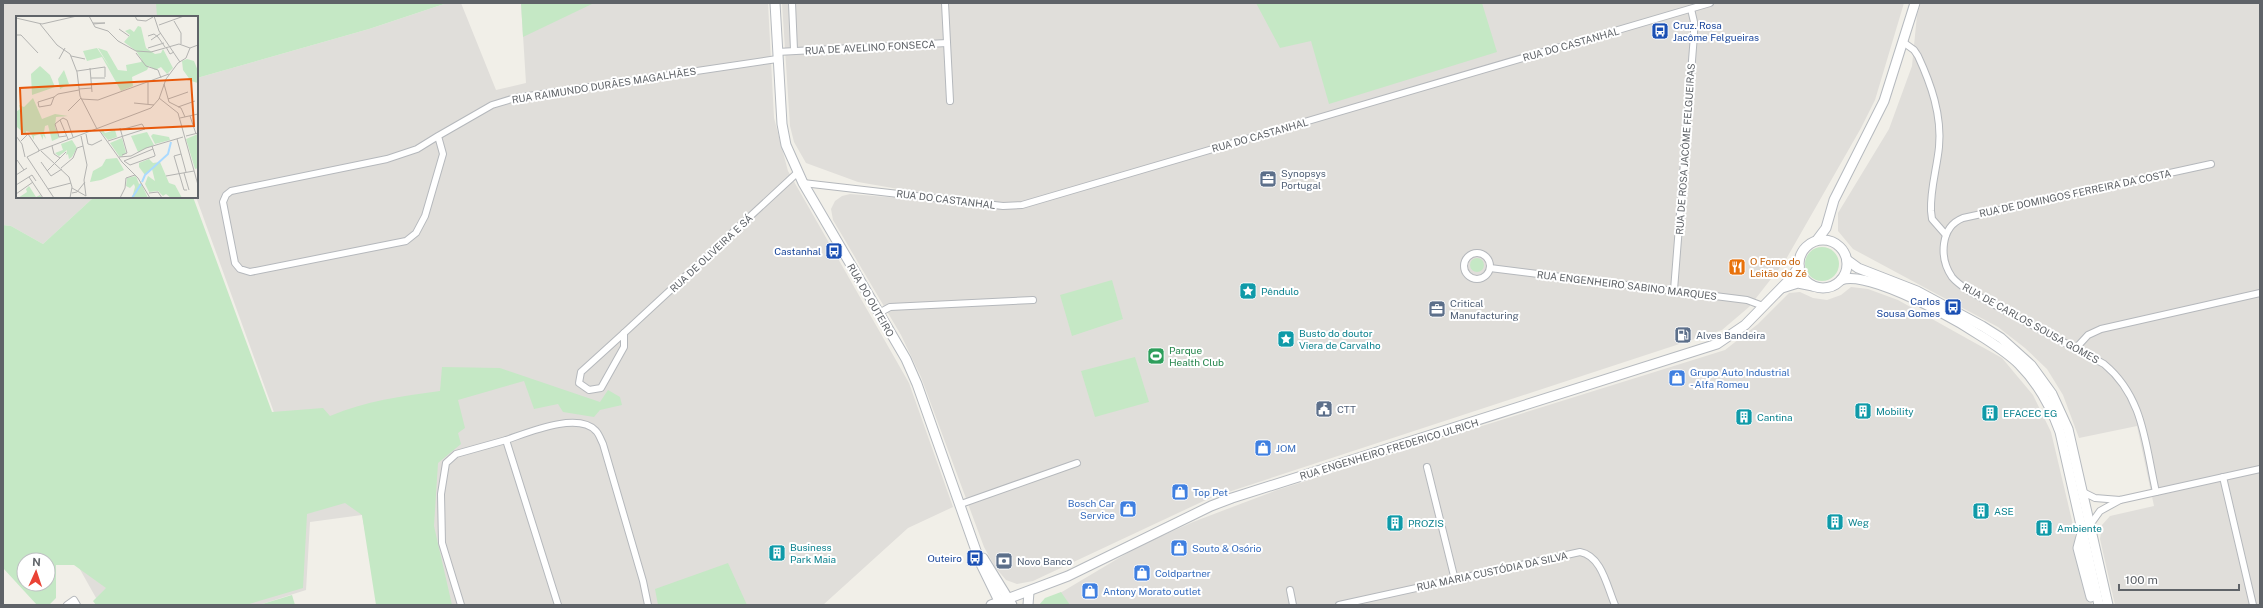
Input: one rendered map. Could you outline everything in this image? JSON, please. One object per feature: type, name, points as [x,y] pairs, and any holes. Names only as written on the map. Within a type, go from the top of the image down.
[{"type":"main road","name":"RUA DO OUTEIRO","points":[[775,3],[782,124],[786,145],[797,173],[879,313],[917,384],[961,504],[980,562],[997,604]]},
{"type":"main road","points":[[1814,286],[1803,278],[1799,266],[1800,255],[1804,248],[1817,240],[1826,228],[1836,196],[1878,115],[1915,3]]},
{"type":"main road","points":[[1829,219],[1833,242]]},
{"type":"main road","points":[[1817,240],[1833,242],[1840,246],[1847,260],[1858,268],[1917,290],[1982,326],[2001,338],[2030,365],[2052,394],[2064,417],[2068,429],[2083,492],[2086,528],[2099,605]]},
{"type":"main road","points":[[1841,280],[1845,274],[1847,260]]},
{"type":"main road","name":"RUA ENGENHEIRO FREDERICO ULRICH","points":[[997,604],[1011,602],[1029,592],[1068,576],[1204,509],[1232,498],[1717,344],[1745,325],[1791,278],[1799,266]]},
{"type":"main road","points":[[1779,289],[1798,284],[1829,287],[1841,280],[1853,277],[1863,279],[1912,298],[1983,336],[2021,365],[2045,399],[2060,432],[2108,605]]},
{"type":"main road","points":[[2086,528],[2078,548],[2093,605]]},
{"type":"main road","name":"RUA DO OUTEIRO","points":[[976,548],[1011,602]]},
{"type":"main road","points":[[1028,605],[1029,592]]},
{"type":"street","points":[[777,55],[794,50],[792,3]]},
{"type":"street","points":[[945,3],[950,101]]},
{"type":"street","name":"RUA DO CASTANHAL","points":[[803,183],[1003,206],[1022,205],[1710,3]]},
{"type":"street","name":"RUA DE ROSA JACÔME FELGUEIRAS","points":[[1674,290],[1694,35],[1694,22],[1691,9]]},
{"type":"street","points":[[1903,42],[1914,50],[1918,56],[1934,96],[1939,128],[1939,147],[1930,211],[1932,218],[1946,235]]},
{"type":"street","name":"RUA DE AVELINO FONSECA","points":[[794,50],[947,43]]},
{"type":"street","name":"RUA RAIMUNDO DURÃES MAGALHÃES","points":[[438,136],[443,154],[425,216],[416,233],[406,241],[250,272],[240,269],[235,263],[223,202],[226,195],[231,191],[387,159],[417,149],[438,136],[477,112],[509,99],[777,55]]},
{"type":"street","name":"RUA DE DOMINGOS FERREIRA DA COSTA","points":[[1946,235],[1956,221],[1963,218],[2211,164]]},
{"type":"street","name":"RUA DE OLIVEIRA E SÁ","points":[[624,333],[624,347],[601,388],[589,390],[579,383],[581,372],[797,173]]},
{"type":"street","name":"RUA DE CARLOS SOUSA GOMES","points":[[1946,235],[1945,263],[1953,278],[1969,291],[2076,348],[2104,364],[2115,373],[2129,391],[2138,411],[2156,492]]},
{"type":"street","points":[[1473,253],[1482,253],[1488,259],[1490,268],[1487,275],[1475,279],[1465,272],[1464,263],[1473,253]]},
{"type":"street","name":"RUA ENGENHEIRO SABINO MARQUES","points":[[1490,268],[1747,300],[1763,306]]},
{"type":"street","points":[[2076,348],[2088,335],[2101,329],[2260,293]]},
{"type":"street","points":[[879,313],[890,307],[1032,300]]},
{"type":"street","points":[[461,605],[442,543],[441,494],[446,462],[456,454],[551,426],[570,422],[585,425],[595,430],[603,444],[643,581],[648,605]]},
{"type":"street","points":[[506,440],[558,605]]},
{"type":"street","points":[[961,504],[1077,463]]},
{"type":"street","points":[[1427,467],[1455,580]]},
{"type":"street","points":[[2086,528],[2100,511],[2120,500],[2260,469]]},
{"type":"street","points":[[2223,477],[2253,605]]},
{"type":"street","points":[[2083,492],[2095,498],[2120,500]]},
{"type":"street","name":"RUA MARIA CUSTÓDIA DA SILVA","points":[[1339,605],[1580,552],[1587,554],[1598,563],[1615,605]]},
{"type":"street","points":[[1290,590],[1293,605]]},
{"type":"street","points":[[67,605],[76,602]]},
{"type":"shaded area","points":[[3,3],[157,3],[157,16],[16,16],[16,198],[93,198],[43,244],[11,226],[3,225]]},
{"type":"shaded area","points":[[447,3],[461,3],[496,90],[526,83],[521,3],[768,3],[774,118],[788,171],[909,383],[953,507],[908,528],[823,605],[379,605],[362,515],[310,522],[306,590],[259,605],[100,605],[36,491],[276,418],[196,198],[198,198],[198,78],[369,29]]},
{"type":"shaded area","points":[[782,3],[1904,3],[1875,100],[1861,128],[1785,261],[1749,307],[1722,330],[1210,498],[1033,581],[1017,584],[1006,580],[995,567],[984,547],[921,377],[901,335],[833,220],[831,209],[835,201],[842,196],[850,194],[997,206],[858,182],[806,163],[794,142],[790,126]]},
{"type":"shaded area","points":[[1921,3],[2260,3],[2260,605],[2115,605],[2100,539],[2102,525],[2110,516],[2154,506],[2137,426],[2079,438],[2063,395],[2047,369],[2025,348],[1998,327],[1853,249],[1838,231],[1838,213],[1889,129],[1912,66],[1917,15]]},
{"type":"shaded area","points":[[1851,287],[1868,289],[1898,300],[2002,358],[2033,395],[2051,432],[2092,605],[1040,605],[1139,546],[1193,522],[1277,490],[1725,350],[1758,324],[1789,293],[1800,292],[1813,298],[1827,300],[1841,295]]},
{"type":"green space","points":[[156,3],[447,3],[369,29],[198,78],[198,16],[157,16]]},
{"type":"green space","points":[[521,3],[594,3],[523,37]]},
{"type":"green space","points":[[1256,3],[1482,3],[1497,52],[1329,104],[1311,41],[1280,48]]},
{"type":"green space","points":[[93,198],[193,198],[272,412],[323,408],[330,416],[370,403],[440,391],[442,367],[500,368],[600,402],[608,390],[620,397],[622,405],[600,410],[594,417],[563,412],[558,404],[534,409],[524,381],[458,400],[465,428],[458,433],[461,444],[438,463],[434,526],[452,605],[376,605],[362,515],[345,503],[307,514],[303,588],[246,605],[96,605],[93,601],[106,588],[74,565],[56,565],[56,552],[16,552],[16,582],[3,568],[3,225],[11,226],[43,244]]},
{"type":"green space","points":[[1819,247],[1825,247],[1829,248],[1836,254],[1839,264],[1838,271],[1832,278],[1825,281],[1819,281],[1815,280],[1808,274],[1805,267],[1805,261],[1806,257],[1812,250]]},
{"type":"green space","points":[[1477,258],[1482,260],[1484,265],[1482,270],[1477,272],[1472,270],[1470,265],[1472,260]]},
{"type":"green space","points":[[1112,280],[1123,319],[1072,336],[1060,295]]},
{"type":"green space","points":[[1135,357],[1149,402],[1095,417],[1081,371]]},
{"type":"green space","points":[[728,563],[747,605],[658,605],[655,589]]},
{"type":"green space","points":[[25,592],[56,592],[56,598],[49,605],[37,605]]},
{"type":"green space","points":[[1061,592],[1070,605],[1039,605],[1045,598]]},
{"type":"green space","points":[[292,595],[295,605],[259,605]]},
{"type":"place","name":"Cruz. Rosa Jacôme Felgueiras","points":[[1660,31]]},
{"type":"place","name":"Synopsys Portugal","points":[[1268,179]]},
{"type":"place","name":"Castanhal","points":[[834,251]]},
{"type":"place","name":"O Forno do Leitão do Zé","points":[[1737,267]]},
{"type":"place","name":"Pêndulo","points":[[1248,291]]},
{"type":"place","name":"Carlos Sousa Gomes","points":[[1953,307]]},
{"type":"place","name":"Critical Manufacturing","points":[[1437,309]]},
{"type":"place","name":"Alves Bandeira","points":[[1683,335]]},
{"type":"place","name":"Busto do doutor Viera de Carvalho","points":[[1286,339]]},
{"type":"place","name":"Parque Health Club","points":[[1156,356]]},
{"type":"place","name":"Grupo Auto Industrial - Alfa Romeu","points":[[1677,378]]},
{"type":"place","name":"CTT","points":[[1324,409]]},
{"type":"place","name":"Mobility","points":[[1863,411]]},
{"type":"place","name":"EFACEC EG","points":[[1990,413]]},
{"type":"place","name":"Cantina","points":[[1744,417]]},
{"type":"place","name":"JOM","points":[[1263,448]]},
{"type":"place","name":"Top Pet","points":[[1180,492]]},
{"type":"place","name":"Bosch Car Service","points":[[1128,509]]},
{"type":"place","name":"ASE","points":[[1981,511]]},
{"type":"place","name":"Weg","points":[[1835,522]]},
{"type":"place","name":"PROZIS","points":[[1395,523]]},
{"type":"place","name":"Ambiente","points":[[2044,528]]},
{"type":"place","name":"Souto & Osório","points":[[1179,548]]},
{"type":"place","name":"Business Park Maia","points":[[777,553]]},
{"type":"place","name":"Outeiro","points":[[975,558]]},
{"type":"place","name":"Novo Banco","points":[[1004,561]]},
{"type":"place","name":"Coldpartner","points":[[1142,573]]},
{"type":"place","name":"Antony Morato outlet","points":[[1090,591]]}]
